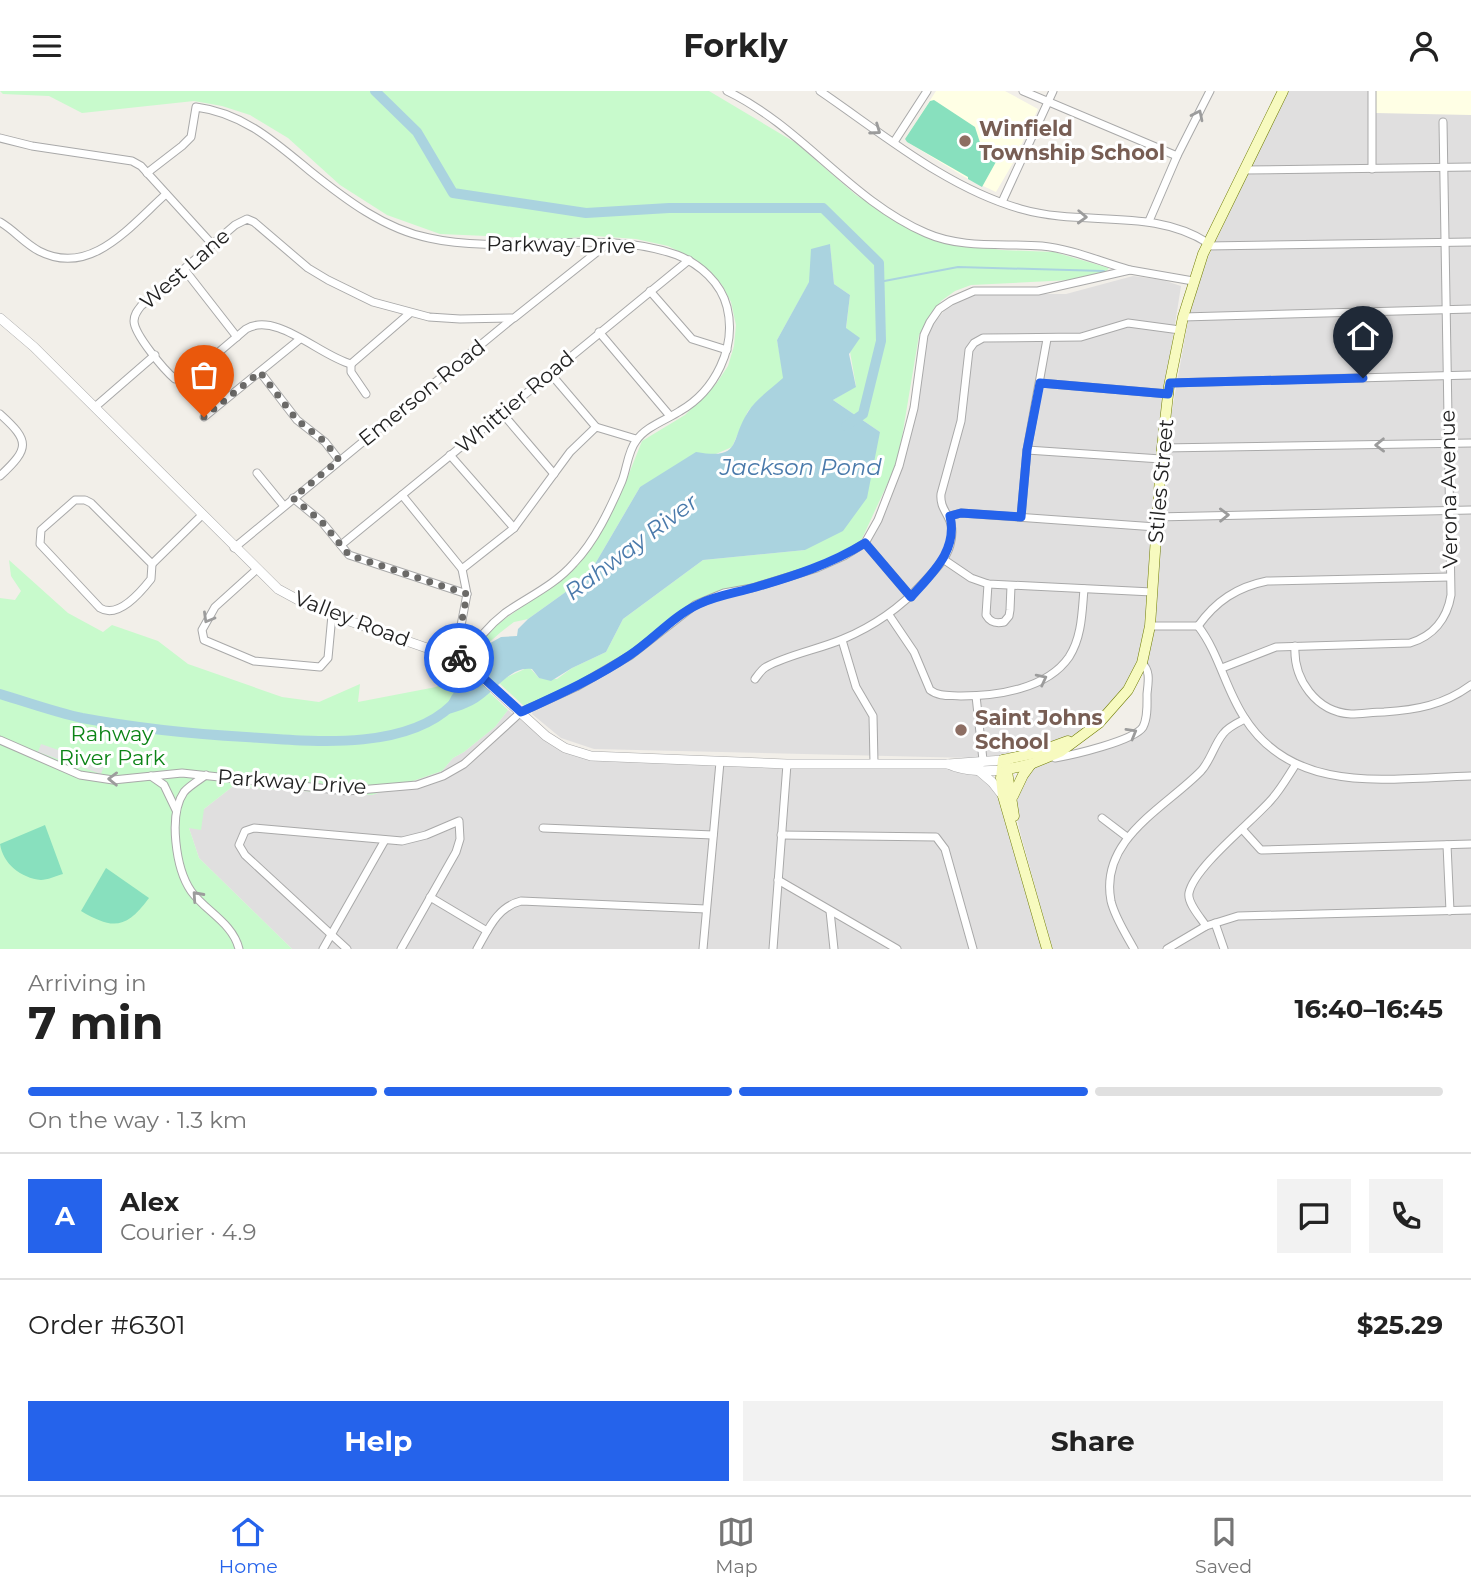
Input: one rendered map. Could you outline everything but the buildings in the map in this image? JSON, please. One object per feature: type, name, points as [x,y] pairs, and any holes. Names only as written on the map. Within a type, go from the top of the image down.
[{"type":"main road","name":"Stiles Street","points":[[1004,766],[1031,764],[1044,759],[1059,752],[1099,723],[1129,690],[1142,663],[1150,626],[1162,448],[1182,317],[1207,245],[1283,91]]},
{"type":"main road","name":"Stiles Street","points":[[1004,766],[1076,740]]},
{"type":"main road","points":[[1007,798],[1031,764]]},
{"type":"main road","points":[[1004,766],[1007,798],[1047,949]]},
{"type":"street","points":[[727,91],[769,114],[876,205],[927,234],[961,243],[1057,248],[1130,270],[1193,281]]},
{"type":"street","points":[[820,91],[939,173],[1019,209],[1058,216],[1125,218],[1149,222],[1189,233],[1207,245],[1471,242]]},
{"type":"street","points":[[894,142],[927,91]]},
{"type":"street","points":[[1023,91],[1177,156]]},
{"type":"street","points":[[1002,202],[1053,91]]},
{"type":"street","points":[[1149,222],[1208,91]]},
{"type":"street","points":[[1372,91],[1372,169]]},
{"type":"street","name":"Parkway Drive","points":[[147,173],[191,137],[197,107],[213,109],[241,120],[270,137],[348,201],[388,224],[428,238],[472,244],[643,245],[689,260],[711,278],[724,299],[729,322],[727,350],[716,375],[704,391],[689,405],[636,439]]},
{"type":"street","name":"Verona Avenue","points":[[1222,668],[1276,647],[1405,644],[1421,640],[1438,626],[1447,612],[1451,596],[1443,123]]},
{"type":"street","points":[[0,138],[48,149],[126,159],[141,166],[212,244]]},
{"type":"street","points":[[1245,170],[1471,167]]},
{"type":"street","points":[[0,222],[44,254],[64,259],[83,258],[110,244],[166,194]]},
{"type":"street","name":"West Lane","points":[[155,355],[134,325],[135,316],[141,306],[235,225],[247,219],[309,268],[373,302],[410,313],[460,319],[513,318]]},
{"type":"street","points":[[513,318],[607,244]]},
{"type":"street","name":"Whittier Road","points":[[341,545],[689,260]]},
{"type":"street","points":[[184,269],[237,337]]},
{"type":"street","points":[[911,597],[865,543],[882,511],[899,466],[914,408],[924,335],[930,322],[939,309],[962,295],[994,289],[1038,291],[1130,270]]},
{"type":"street","points":[[650,292],[692,339],[727,350]]},
{"type":"street","points":[[1182,317],[1471,309]]},
{"type":"street","points":[[366,394],[351,372],[351,364],[410,313]]},
{"type":"street","name":"Emerson Road","points":[[234,548],[513,318]]},
{"type":"street","name":"Valley Road","points":[[1,321],[34,347],[256,570],[292,598],[332,615],[463,661],[556,743],[590,756],[787,764],[947,764],[983,760],[1004,766]]},
{"type":"street","points":[[755,678],[765,667],[842,640],[889,615],[911,597],[943,559],[950,545],[952,532],[950,516],[940,502],[941,494],[961,421],[971,346],[978,340],[989,337],[1081,337],[1128,323],[1180,330]]},
{"type":"street","points":[[95,407],[155,355],[171,376],[185,379],[253,324],[272,324],[340,361],[351,364]]},
{"type":"street","points":[[599,332],[670,417]]},
{"type":"street","points":[[204,417],[300,339]]},
{"type":"street","points":[[1021,517],[1027,450],[1047,339]]},
{"type":"street","points":[[260,372],[297,420],[325,442],[339,460]]},
{"type":"street","points":[[463,661],[477,639],[493,623],[552,583],[575,562],[605,516],[621,483],[636,439],[596,427],[550,373]]},
{"type":"street","points":[[1040,383],[1169,389],[1471,375]]},
{"type":"street","points":[[502,413],[554,474]]},
{"type":"street","points":[[0,414],[18,431],[23,443],[20,456],[0,476]]},
{"type":"street","points":[[462,569],[514,527],[575,446],[596,427]]},
{"type":"street","points":[[1162,448],[1471,443]]},
{"type":"street","points":[[1027,450],[1161,459]]},
{"type":"street","points":[[450,455],[514,527]]},
{"type":"street","points":[[257,473],[284,506]]},
{"type":"street","points":[[402,495],[462,569],[467,594],[463,661]]},
{"type":"street","points":[[293,498],[312,513],[349,555],[467,594]]},
{"type":"street","points":[[85,500],[152,564],[153,574],[148,583],[117,611],[108,612],[100,608],[42,548],[39,534],[43,527],[70,503],[85,500]]},
{"type":"street","points":[[950,516],[961,513],[1156,522],[1471,510]]},
{"type":"street","points":[[152,564],[202,515]]},
{"type":"street","name":"Parkway Drive","points":[[0,740],[61,768],[113,780],[182,773],[347,791],[417,785],[443,776],[464,764],[521,712],[576,687],[631,655],[695,605],[724,593],[752,588],[817,568],[865,543]]},
{"type":"street","points":[[943,559],[971,578],[988,584],[1152,592]]},
{"type":"street","points":[[256,570],[209,614],[201,630],[204,640],[254,661],[320,667],[328,659],[332,615]]},
{"type":"street","points":[[1198,626],[1212,608],[1228,595],[1267,580],[1450,577]]},
{"type":"street","points":[[988,584],[986,614],[991,622],[996,623],[1004,622],[1009,616],[1011,586]]},
{"type":"street","points":[[889,615],[914,652],[930,690],[941,695],[976,696],[1026,686],[1059,669],[1078,637],[1084,589]]},
{"type":"street","points":[[1150,626],[1198,626]]},
{"type":"street","points":[[1198,626],[1222,668],[1245,719],[1273,750],[1296,764],[1322,774],[1351,778],[1471,776]]},
{"type":"street","points":[[842,640],[856,687],[873,716],[874,763]]},
{"type":"street","points":[[1295,646],[1297,671],[1306,688],[1319,702],[1350,714],[1416,709],[1440,702],[1471,685]]},
{"type":"street","points":[[1044,759],[1071,755],[1131,736],[1141,730],[1146,714],[1148,676],[1146,666],[1142,663]]},
{"type":"street","points":[[976,696],[983,760],[978,770],[1007,798]]},
{"type":"street","points":[[1134,949],[1116,916],[1110,884],[1117,854],[1127,837],[1200,771],[1222,734],[1245,719]]},
{"type":"street","points":[[703,949],[720,762]]},
{"type":"street","points":[[772,949],[787,764]]},
{"type":"street","name":"Valley Road","points":[[947,764],[978,770],[1004,766]]},
{"type":"street","points":[[1206,926],[1191,902],[1190,890],[1208,863],[1273,798],[1296,764]]},
{"type":"street","points":[[151,775],[164,785],[176,810],[178,865],[191,892],[223,922],[239,949]]},
{"type":"street","name":"Parkway Drive","points":[[176,810],[185,792],[206,775]]},
{"type":"street","points":[[1102,818],[1127,837]]},
{"type":"street","points":[[348,949],[245,855],[239,845],[242,835],[254,828],[385,840],[414,839],[458,821],[459,844],[401,949]]},
{"type":"street","points":[[543,828],[713,835]]},
{"type":"street","points":[[1242,829],[1261,850],[1471,844]]},
{"type":"street","points":[[782,835],[936,837],[945,849],[973,949]]},
{"type":"street","points":[[323,949],[385,840]]},
{"type":"street","points":[[1447,845],[1450,911]]},
{"type":"street","points":[[778,880],[897,949]]},
{"type":"street","points":[[430,897],[487,931]]},
{"type":"street","points":[[477,949],[493,920],[502,911],[521,901],[706,909]]},
{"type":"street","points":[[1167,949],[1206,926],[1238,916],[1471,910]]},
{"type":"street","points":[[830,911],[834,949]]},
{"type":"street","points":[[1215,923],[1224,949]]},
{"type":"shaded area","name":"Winfield Township School","points":[[936,91],[1005,91],[1038,109],[996,192],[968,179],[905,139]]},
{"type":"shaded area","points":[[1286,91],[1471,91],[1471,949],[1052,949],[1019,828],[1016,792],[1037,763],[1073,757],[1136,735],[1147,722],[1151,677],[1147,661],[1169,427],[1194,288]]},
{"type":"shaded area","points":[[1375,91],[1471,91],[1471,115],[1375,113]]},
{"type":"shaded area","points":[[1133,276],[1163,280],[1181,286],[1163,401],[1152,513],[1145,635],[1133,675],[1117,699],[1101,716],[1075,734],[1049,746],[1026,752],[972,758],[594,749],[561,738],[532,714],[533,710],[664,631],[701,605],[812,573],[868,542],[884,515],[902,464],[929,329],[944,311],[977,294],[1066,294]]},
{"type":"shaded area","points":[[508,710],[550,743],[610,761],[955,769],[971,772],[986,781],[999,798],[1042,949],[292,949],[199,858],[189,828],[204,809],[232,787],[372,795],[442,771],[453,758],[495,727]]},
{"type":"shaded area","points":[[41,744],[104,766],[101,774],[38,752]]},
{"type":"green space","name":"Rahway River Park","points":[[0,91],[709,91],[796,143],[856,195],[913,230],[949,242],[1001,250],[1054,252],[1109,268],[1104,274],[1071,280],[971,285],[955,291],[941,301],[919,335],[898,461],[860,543],[756,585],[717,593],[688,605],[606,670],[526,708],[499,683],[529,667],[539,678],[557,679],[572,668],[606,652],[623,619],[703,560],[805,550],[880,432],[833,400],[856,386],[846,329],[850,295],[834,284],[830,245],[777,340],[784,378],[748,411],[732,447],[640,487],[588,576],[528,619],[514,622],[485,646],[478,662],[469,673],[508,710],[495,727],[453,758],[442,771],[372,795],[232,787],[204,809],[201,830],[189,828],[199,858],[292,949],[0,949],[0,598],[15,600],[21,591],[11,576],[9,560],[68,613],[103,632],[112,625],[158,641],[188,664],[282,697],[319,702],[360,684],[358,702],[436,687],[464,671],[482,640],[495,626],[572,571],[583,559],[626,481],[642,441],[685,415],[716,384],[728,366],[736,325],[731,302],[722,285],[709,270],[668,246],[636,239],[596,236],[555,239],[440,234],[387,215],[340,185],[288,138],[250,115],[194,101],[82,113],[49,96],[3,94]]},
{"type":"green space","points":[[934,100],[975,127],[983,152],[997,160],[982,187],[905,139],[930,101]]},
{"type":"green space","points":[[45,825],[63,874],[41,880],[14,869],[5,858],[0,844]]},
{"type":"green space","points":[[106,868],[149,898],[126,921],[102,921],[81,911]]},
{"type":"water","name":"Jackson Pond","points":[[830,244],[834,284],[850,295],[846,328],[860,338],[849,354],[856,387],[833,400],[880,432],[867,498],[843,531],[805,550],[703,560],[623,619],[606,652],[551,681],[539,678],[532,669],[518,671],[477,702],[441,716],[452,695],[478,662],[485,646],[501,637],[517,636],[518,629],[528,619],[588,576],[640,487],[696,452],[721,453],[733,446],[751,407],[783,378],[777,340],[809,282],[811,249]]},
{"type":"waterway","name":"Rahway River","points":[[375,91],[417,132],[453,193],[586,213],[669,208],[823,208],[879,263],[881,341],[863,414],[846,426]]},
{"type":"waterway","points":[[879,282],[958,267],[1104,271]]},
{"type":"waterway","name":"Rahway River","points":[[0,694],[72,716],[123,725],[205,734],[326,741],[382,737],[408,730],[432,720],[452,705]]},
{"type":"way so far","points":[[204,417],[260,372],[297,420],[318,435],[339,460],[293,498],[321,521],[349,555],[467,594],[455,657],[459,658]]},
{"type":"place","name":"Winfield Township School","points":[[965,141]]},
{"type":"place","name":"Saint Johns School","points":[[961,730]]},
{"type":"route","points":[[459,658],[521,712],[576,687],[631,655],[695,605],[724,593],[752,588],[817,568],[865,543],[911,597],[945,557],[952,532],[950,516],[961,513],[1021,517],[1027,450],[1040,383],[1168,394],[1170,383],[1363,378]]}]
